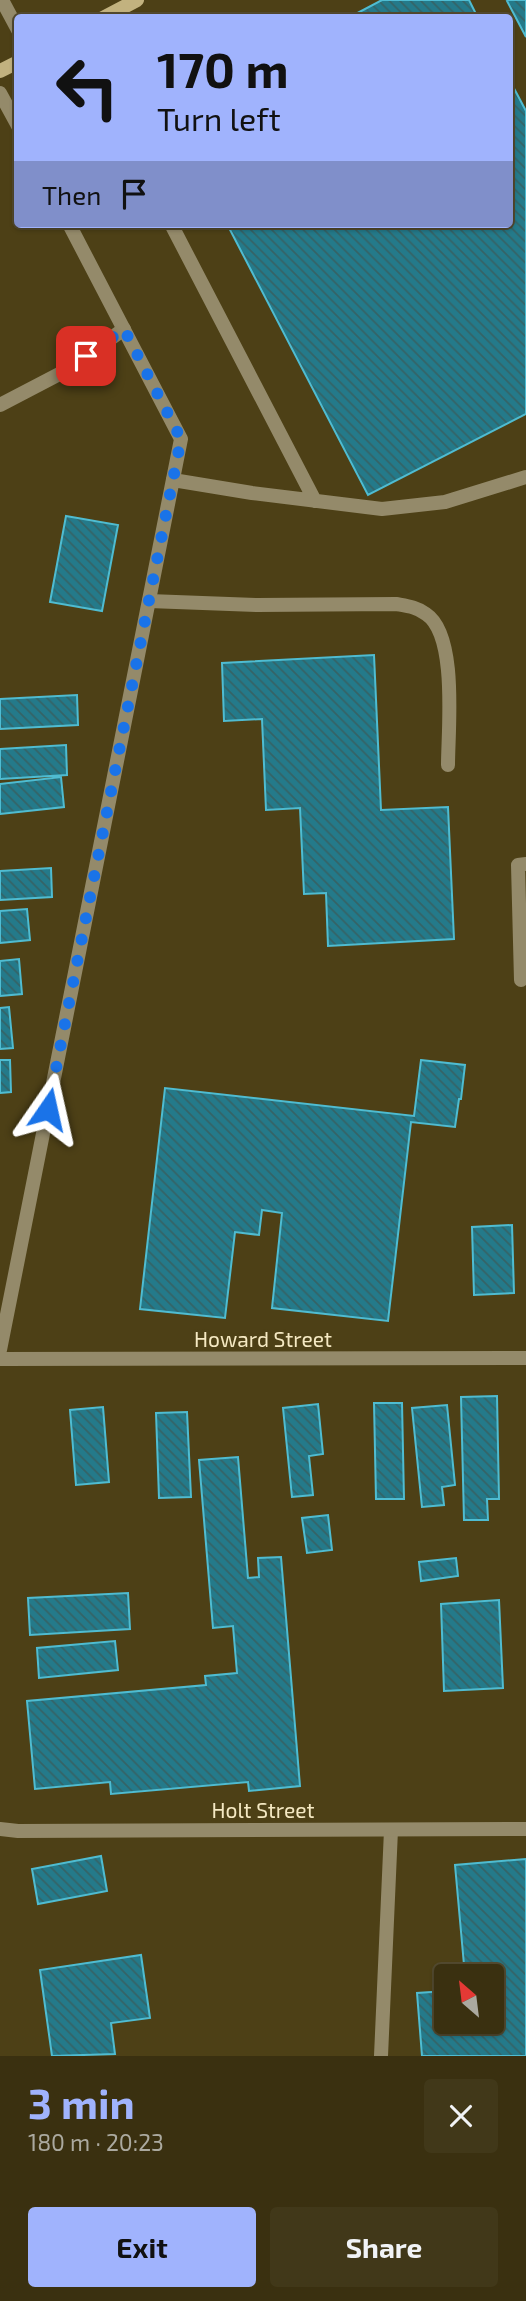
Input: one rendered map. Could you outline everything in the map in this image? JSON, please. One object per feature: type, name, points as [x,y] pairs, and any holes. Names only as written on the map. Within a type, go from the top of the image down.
[{"type":"main road","points":[[111,14],[137,0]]},
{"type":"street","points":[[2,0],[14,22]]},
{"type":"street","points":[[0,93],[14,119]]},
{"type":"street","points":[[0,1350],[181,439],[71,228]]},
{"type":"street","points":[[172,228],[315,501]]},
{"type":"street","points":[[0,405],[67,370],[124,329]]},
{"type":"street","points":[[173,481],[382,509],[445,502],[526,477]]},
{"type":"street","points":[[149,601],[257,605],[396,604],[412,607],[429,615],[442,634],[448,662],[448,765]]},
{"type":"street","points":[[521,980],[517,865],[526,864]]},
{"type":"street","name":"Howard Street","points":[[0,1359],[526,1358]]},
{"type":"street","name":"Holt Street","points":[[0,1829],[526,1829]]},
{"type":"street","points":[[381,2056],[391,1829]]},
{"type":"building","points":[[382,0],[469,0],[476,14],[356,14]]},
{"type":"building","points":[[526,0],[526,37],[507,1]]},
{"type":"building","points":[[513,87],[526,111],[526,414],[368,495],[229,228],[513,228]]},
{"type":"building","points":[[66,516],[118,525],[102,611],[50,602]]},
{"type":"building","points":[[374,655],[381,810],[448,807],[454,939],[328,946],[326,893],[304,894],[300,808],[266,810],[262,719],[224,721],[222,663]]},
{"type":"building","points":[[77,695],[78,725],[0,729],[0,699]]},
{"type":"building","points":[[66,745],[67,775],[0,779],[0,749]]},
{"type":"building","points":[[61,777],[64,807],[0,814],[0,784]]},
{"type":"building","points":[[51,868],[52,897],[0,900],[0,871]]},
{"type":"building","points":[[27,909],[30,940],[0,943],[0,911]]},
{"type":"building","points":[[19,959],[22,994],[0,996],[0,961]]},
{"type":"building","points":[[9,1007],[13,1048],[0,1049],[0,1008]]},
{"type":"building","points":[[0,1060],[10,1060],[11,1092],[0,1093]]},
{"type":"building","points":[[421,1060],[465,1065],[461,1099],[455,1127],[411,1122],[388,1321],[272,1308],[282,1213],[262,1210],[259,1235],[235,1232],[225,1318],[140,1309],[165,1088],[414,1116]]},
{"type":"building","points":[[512,1225],[514,1293],[474,1295],[472,1227]]},
{"type":"building","points":[[497,1396],[499,1499],[487,1499],[488,1520],[464,1520],[461,1397]]},
{"type":"building","points":[[374,1403],[402,1403],[404,1499],[376,1499]]},
{"type":"building","points":[[318,1404],[323,1454],[309,1456],[313,1495],[292,1497],[283,1408]]},
{"type":"building","points":[[447,1405],[455,1485],[442,1487],[444,1505],[422,1507],[412,1408]]},
{"type":"building","points":[[103,1407],[109,1482],[76,1485],[70,1410]]},
{"type":"building","points":[[187,1412],[191,1497],[159,1498],[156,1413]]},
{"type":"building","points":[[238,1457],[248,1578],[259,1577],[258,1558],[281,1557],[300,1786],[249,1791],[248,1782],[111,1794],[110,1782],[35,1789],[27,1701],[206,1685],[205,1676],[237,1673],[233,1626],[213,1628],[199,1460]]},
{"type":"building","points":[[328,1515],[332,1550],[307,1553],[302,1518]]},
{"type":"building","points":[[456,1558],[458,1576],[421,1581],[419,1562]]},
{"type":"building","points":[[128,1593],[130,1629],[30,1635],[28,1598]]},
{"type":"building","points":[[499,1600],[503,1688],[444,1691],[441,1604]]},
{"type":"building","points":[[115,1641],[118,1670],[39,1678],[37,1648]]},
{"type":"building","points":[[101,1856],[107,1891],[38,1904],[32,1869]]},
{"type":"building","points":[[526,1859],[526,2056],[422,2056],[417,1993],[434,1992],[434,2034],[504,2034],[504,1964],[464,1964],[455,1865]]},
{"type":"building","points":[[141,1955],[150,2018],[111,2023],[115,2054],[52,2056],[40,1970]]},
{"type":"route","points":[[48,1109],[181,439],[124,329],[86,356]]}]
